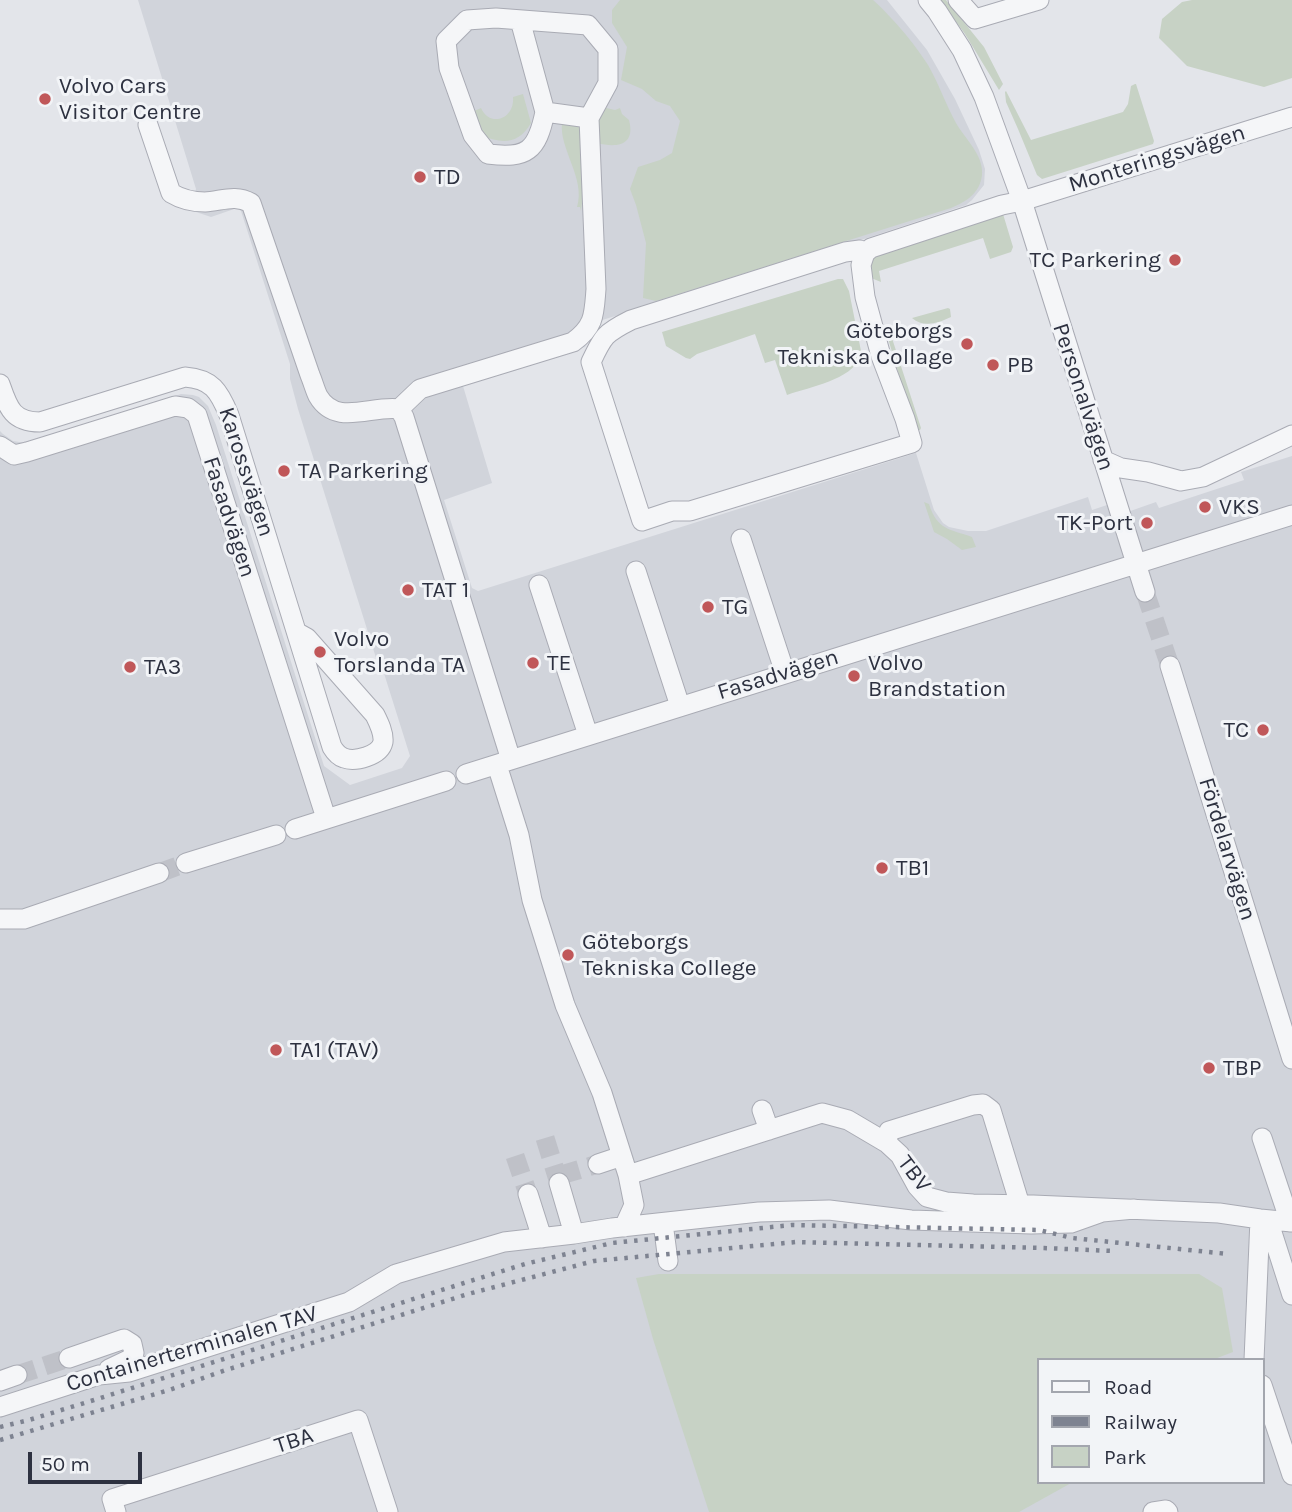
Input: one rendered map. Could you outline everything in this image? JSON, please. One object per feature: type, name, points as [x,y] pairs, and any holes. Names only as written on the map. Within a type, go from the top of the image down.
[{"type":"street","name":"Personalvägen","points":[[928,0],[962,50],[984,97],[1022,201],[1145,592]]},
{"type":"street","points":[[958,0],[975,19],[1039,0]]},
{"type":"street","points":[[399,410],[421,389],[573,342],[590,326],[594,314],[596,289],[589,118],[608,83],[608,49],[588,25],[496,18],[467,20],[446,41],[449,68],[473,135],[488,154],[508,157],[523,153],[534,145],[542,129],[545,112],[520,20]]},
{"type":"street","points":[[545,112],[589,118]]},
{"type":"street","name":"Monteringsvägen","points":[[1022,201],[1292,117]]},
{"type":"street","points":[[148,125],[171,193],[191,201],[229,198],[243,199],[251,203],[310,375],[318,396],[326,406],[334,412],[345,414],[389,408],[399,410],[404,417],[504,762],[532,900],[561,992],[602,1093],[622,1157],[634,1205],[624,1227]]},
{"type":"street","points":[[865,253],[860,250],[845,252],[631,320],[610,331],[600,343],[591,362],[642,521],[672,511],[690,511],[912,443],[864,298],[861,265],[865,253],[871,248],[1002,205],[1022,201]]},
{"type":"street","name":"Karossvägen","points":[[0,384],[14,414],[21,420],[34,422],[185,377],[196,378],[215,388],[229,415],[332,747],[336,754],[346,759],[370,755],[379,750],[383,741],[374,715],[307,638],[298,633]]},
{"type":"street","name":"Fasadvägen","points":[[5,453],[41,448],[176,406],[187,408],[197,415],[326,818]]},
{"type":"street","points":[[1103,460],[1121,468],[1181,481],[1203,477],[1292,435]]},
{"type":"street","name":"Fasadvägen","points":[[466,774],[1292,515]]},
{"type":"street","points":[[741,539],[785,673]]},
{"type":"street","points":[[636,571],[680,706]]},
{"type":"street","points":[[540,585],[588,735]]},
{"type":"street","name":"Fördelarvägen","points":[[1170,666],[1292,1059]]},
{"type":"street","points":[[295,829],[446,781]]},
{"type":"street","points":[[186,863],[276,835]]},
{"type":"street","points":[[0,919],[24,919],[159,873]]},
{"type":"street","points":[[887,1143],[889,1131],[917,1118],[942,1110],[983,1104],[991,1110],[1020,1205]]},
{"type":"street","points":[[762,1110],[769,1130]]},
{"type":"street","name":"TBV","points":[[598,1164],[622,1157],[769,1130],[822,1113],[848,1120],[887,1143],[901,1155],[917,1186],[927,1197],[946,1202],[1219,1213],[1291,1222]]},
{"type":"street","points":[[1262,1138],[1291,1222]]},
{"type":"street","points":[[559,1183],[574,1234]]},
{"type":"street","points":[[528,1194],[542,1238]]},
{"type":"street","name":"Containerterminalen TAV","points":[[0,1407],[99,1375],[129,1372],[349,1302],[396,1274],[504,1242],[759,1212],[829,1210],[911,1220],[1031,1224],[1071,1223],[1102,1212],[1134,1209]]},
{"type":"street","points":[[1264,1220],[1292,1295]]},
{"type":"street","points":[[1254,1358],[1264,1220]]},
{"type":"street","points":[[663,1223],[668,1261]]},
{"type":"street","points":[[69,1358],[124,1339],[132,1344],[134,1353],[130,1359],[99,1375]]},
{"type":"street","points":[[1264,1391],[1292,1475]]},
{"type":"street","name":"TBA","points":[[116,1512],[112,1499],[358,1420],[388,1512]]},
{"type":"street","points":[[1153,1512],[1168,1512]]},
{"type":"shaded area","points":[[138,0],[887,0],[927,50],[955,99],[979,150],[985,169],[984,185],[966,205],[828,251],[599,321],[585,347],[463,386],[492,483],[444,500],[472,588],[478,591],[916,453],[934,510],[949,527],[986,531],[1088,497],[1092,510],[1107,505],[1117,537],[1125,534],[1119,515],[1156,502],[1159,508],[1244,480],[1241,472],[1292,456],[1292,1512],[0,1512],[0,431],[13,441],[26,443],[181,394],[199,397],[208,406],[216,425],[324,766],[350,785],[402,768],[410,756],[382,667],[377,661],[298,409],[290,379],[290,364],[241,211],[237,208],[211,217],[190,210],[196,189]]},
{"type":"green space","points":[[620,0],[873,0],[903,31],[928,65],[956,123],[980,161],[982,175],[978,187],[967,200],[951,208],[656,301],[643,298],[646,243],[630,189],[638,167],[672,153],[680,121],[670,106],[656,101],[642,89],[621,80],[627,47],[612,23],[612,10]]},
{"type":"green space","points":[[940,0],[946,0],[984,47],[1003,84],[999,90],[965,34]]},
{"type":"green space","points":[[1292,0],[1292,78],[1264,87],[1187,66],[1159,38],[1162,19],[1182,2]]},
{"type":"green space","points":[[1136,84],[1153,144],[1042,179],[1037,175],[1006,102],[1006,91],[1031,140],[1123,112],[1128,104],[1131,86]]},
{"type":"green space","points":[[523,94],[531,123],[526,130],[516,138],[504,141],[482,136],[472,112],[481,108],[490,118],[501,118],[510,111],[513,97]]},
{"type":"green space","points":[[602,107],[615,110],[620,108],[629,120],[630,135],[623,143],[604,145],[593,138]]},
{"type":"green space","points":[[562,123],[580,126],[581,130],[581,211],[580,207],[577,207],[578,186],[564,143]]},
{"type":"green space","points":[[1003,214],[1013,247],[1011,252],[990,259],[983,238],[879,271],[881,282],[871,278],[870,266],[876,255]]},
{"type":"green space","points":[[843,279],[849,291],[862,356],[848,371],[829,382],[787,395],[775,360],[765,363],[755,334],[697,354],[690,359],[666,346],[662,332]]},
{"type":"green space","points":[[948,308],[951,317],[936,323],[921,323],[912,318]]},
{"type":"green space","points":[[888,331],[890,332],[920,430],[915,429]]},
{"type":"green space","points":[[924,502],[929,504],[940,524],[972,537],[976,547],[962,550],[934,532]]},
{"type":"green space","points":[[659,1274],[1199,1274],[1222,1288],[1233,1352],[1217,1358],[1036,1358],[1036,1484],[1069,1484],[1019,1512],[709,1512],[636,1278]]},
{"type":"tunnel","points":[[1145,592],[1170,666]]},
{"type":"tunnel","points":[[159,873],[186,863]]},
{"type":"tunnel","points":[[545,1138],[559,1183]]},
{"type":"tunnel","points":[[515,1156],[528,1194]]},
{"type":"tunnel","points":[[561,1175],[598,1164]]},
{"type":"tunnel","points":[[17,1375],[69,1358]]},
{"type":"railway","points":[[0,1427],[525,1264],[612,1243],[792,1225],[1039,1230],[1072,1238],[1228,1254]]},
{"type":"railway","points":[[0,1440],[169,1390],[468,1294],[594,1261],[796,1242],[1113,1251]]},
{"type":"place","name":"Volvo Cars Visitor Centre","points":[[45,99]]},
{"type":"place","name":"TD","points":[[420,177]]},
{"type":"place","name":"TC Parkering","points":[[1175,260]]},
{"type":"place","name":"Göteborgs Tekniska Collage","points":[[967,344]]},
{"type":"place","name":"PB","points":[[993,365]]},
{"type":"place","name":"TA Parkering","points":[[284,471]]},
{"type":"place","name":"VKS","points":[[1205,507]]},
{"type":"place","name":"TK-Port","points":[[1147,523]]},
{"type":"place","name":"TAT 1","points":[[408,590]]},
{"type":"place","name":"TG","points":[[708,607]]},
{"type":"place","name":"Volvo Torslanda TA","points":[[320,652]]},
{"type":"place","name":"TE","points":[[533,663]]},
{"type":"place","name":"TA3","points":[[130,667]]},
{"type":"place","name":"Volvo Brandstation","points":[[854,676]]},
{"type":"place","name":"TC","points":[[1263,730]]},
{"type":"place","name":"TB1","points":[[882,868]]},
{"type":"place","name":"Göteborgs Tekniska College","points":[[568,955]]},
{"type":"place","name":"TA1 (TAV)","points":[[276,1050]]},
{"type":"place","name":"TBP","points":[[1209,1068]]}]
